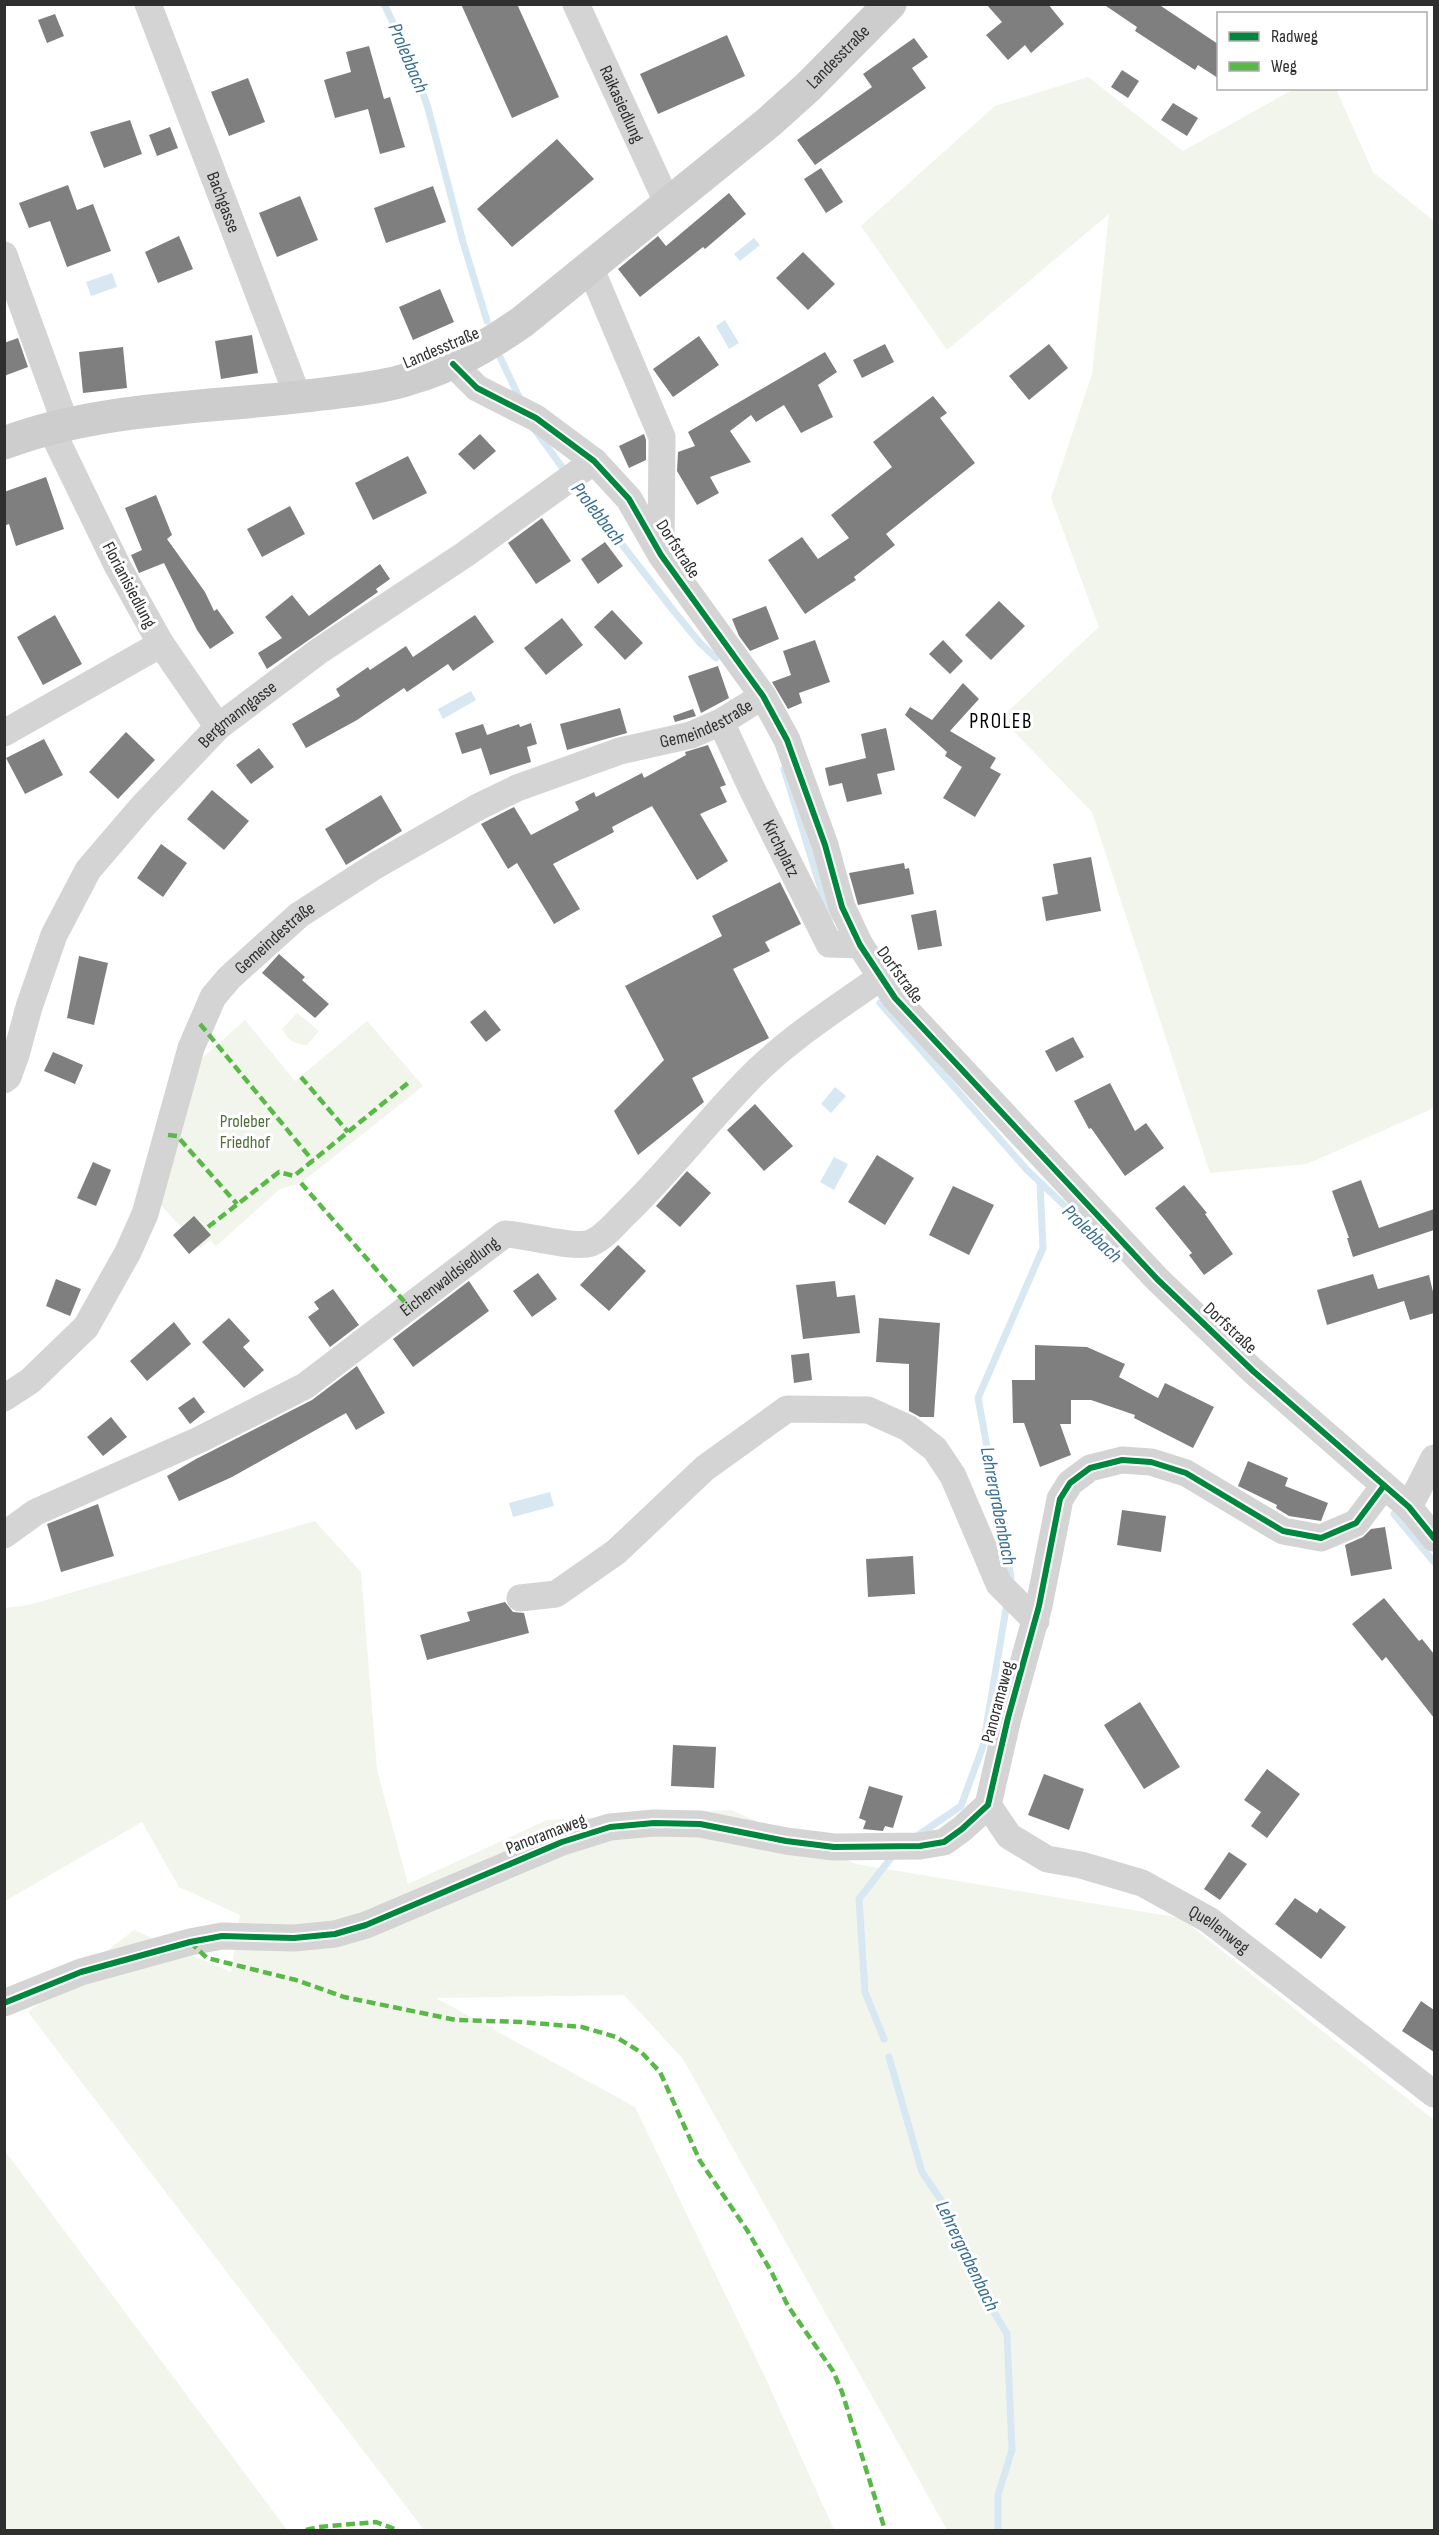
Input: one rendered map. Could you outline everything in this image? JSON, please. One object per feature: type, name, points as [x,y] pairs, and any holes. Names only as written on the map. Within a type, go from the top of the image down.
[{"type":"main road","name":"Landesstraße","points":[[4,443],[58,427],[144,412],[298,397],[407,380],[453,364],[488,346],[522,322],[668,204],[808,87],[890,4]]},
{"type":"street","name":"Bachgasse","points":[[148,4],[298,397]]},
{"type":"street","name":"Raikasiedlung","points":[[576,4],[668,204]]},
{"type":"street","points":[[4,255],[58,427]]},
{"type":"street","name":"Dorfstraße","points":[[590,267],[662,437],[661,555]]},
{"type":"street","name":"Dorfstraße","points":[[453,364],[477,388],[526,414],[576,474],[629,499],[661,555],[756,700],[787,740],[825,844],[842,907],[860,945],[903,1007],[1157,1279],[1253,1371],[1376,1497],[1409,1507],[1434,1538]]},
{"type":"street","name":"Florianisiedlung","points":[[4,733],[161,644],[118,567],[58,427]]},
{"type":"street","name":"Bergmanngasse","points":[[6,1078],[54,935],[88,870],[142,807],[218,727],[319,651],[464,555],[576,474]]},
{"type":"street","points":[[161,644],[218,727]]},
{"type":"street","name":"Gemeindestraße","points":[[4,1398],[30,1381],[86,1327],[128,1252],[145,1214],[190,1048],[213,997],[229,978],[299,915],[375,866],[478,807],[517,788],[610,754],[692,735],[721,722],[756,700]]},
{"type":"street","name":"Kirchplatz","points":[[721,722],[829,944],[860,945]]},
{"type":"street","name":"Eichenwaldsiedlung","points":[[4,1535],[36,1512],[201,1438],[305,1386],[505,1234],[525,1234],[568,1244],[590,1243],[598,1238],[639,1201],[749,1079],[778,1052],[881,977]]},
{"type":"street","points":[[520,1598],[556,1594],[616,1552],[705,1468],[788,1409],[868,1410],[908,1428],[935,1449],[952,1476],[999,1584],[1031,1616]]},
{"type":"street","points":[[1409,1507],[1434,1458]]},
{"type":"street","name":"Panoramaweg","points":[[4,2003],[81,1972],[190,1942],[222,1936],[294,1938],[335,1934],[366,1925],[562,1842],[610,1827],[654,1823],[700,1824],[786,1841],[834,1847],[920,1846],[944,1842],[962,1829],[988,1804],[1060,1499],[1070,1483],[1090,1468],[1122,1460],[1151,1461],[1186,1473],[1283,1530],[1321,1538],[1356,1523],[1376,1497]]},
{"type":"street","name":"Quellenweg","points":[[988,1804],[1009,1836],[1047,1859],[1081,1865],[1142,1883],[1209,1920],[1434,2094]]},
{"type":"green space","points":[[1088,77],[1183,151],[1292,90],[1336,90],[1373,172],[1434,221],[1434,1108],[1307,1164],[1210,1173],[1092,812],[1001,718],[1099,627],[1051,498],[1092,374],[1109,214],[947,350],[861,226],[995,106]]},
{"type":"green space","points":[[297,1013],[319,1031],[307,1045],[292,1041],[282,1029]]},
{"type":"green space","name":"Proleber Friedhof","points":[[245,1020],[295,1081],[367,1021],[423,1086],[301,1183],[280,1189],[216,1246],[210,1240],[200,1248],[157,1201],[191,1068]]},
{"type":"green space","points":[[315,1521],[361,1572],[377,1770],[408,1884],[547,1820],[731,1810],[856,1864],[1181,1918],[1434,2120],[1434,2530],[947,2530],[683,2059],[624,1995],[436,1998],[635,2107],[766,2379],[834,2530],[424,2530],[28,2012],[134,1930],[231,1972],[240,1915],[179,1887],[142,1822],[5,1901],[4,1608],[29,1605]]},
{"type":"green space","points":[[5,2151],[287,2530],[5,2530]]},
{"type":"shaded area","points":[[754,238],[760,245],[740,261],[734,254]]},
{"type":"shaded area","points":[[112,273],[117,287],[91,296],[86,282]]},
{"type":"shaded area","points":[[725,320],[739,343],[729,349],[716,326]]},
{"type":"shaded area","points":[[471,691],[476,700],[443,719],[438,709]]},
{"type":"shaded area","points":[[835,1087],[846,1096],[831,1113],[821,1104]]},
{"type":"shaded area","points":[[834,1157],[848,1164],[834,1190],[820,1182]]},
{"type":"shaded area","points":[[550,1492],[554,1506],[513,1517],[509,1503]]},
{"type":"building","points":[[461,4],[517,4],[559,97],[512,118]]},
{"type":"building","points":[[986,4],[1048,4],[1064,24],[1031,53],[1025,45],[1008,60],[986,35],[1002,22]]},
{"type":"building","points":[[1103,4],[1158,4],[1217,43],[1217,77],[1198,65],[1195,70],[1135,31],[1137,27]]},
{"type":"building","points":[[55,14],[64,36],[47,43],[38,20]]},
{"type":"building","points":[[727,35],[745,76],[658,114],[640,74]]},
{"type":"building","points":[[914,38],[928,57],[912,68],[926,88],[815,165],[797,140],[872,87],[863,74]]},
{"type":"building","points":[[369,46],[384,99],[390,97],[405,147],[380,154],[368,109],[335,118],[324,80],[351,72],[346,52]]},
{"type":"building","points":[[1122,70],[1139,81],[1128,98],[1111,87]]},
{"type":"building","points":[[248,78],[265,122],[229,136],[211,92]]},
{"type":"building","points":[[1173,103],[1198,118],[1187,136],[1161,120]]},
{"type":"building","points":[[130,120],[142,154],[104,168],[90,132]]},
{"type":"building","points":[[170,127],[178,148],[157,156],[149,135]]},
{"type":"building","points":[[557,139],[594,179],[512,247],[477,209]]},
{"type":"building","points":[[821,168],[843,202],[826,213],[804,179]]},
{"type":"building","points":[[68,185],[77,210],[93,204],[111,251],[67,267],[50,221],[29,228],[19,203]]},
{"type":"building","points":[[433,186],[446,222],[386,243],[374,208]]},
{"type":"building","points":[[729,193],[746,214],[705,249],[703,247],[640,297],[618,269],[658,236],[666,246]]},
{"type":"building","points":[[300,196],[318,240],[277,257],[259,213]]},
{"type":"building","points":[[179,236],[193,269],[158,283],[145,252]]},
{"type":"building","points":[[803,252],[835,284],[808,310],[776,278]]},
{"type":"building","points":[[440,289],[454,322],[413,340],[399,307]]},
{"type":"building","points":[[252,335],[258,373],[221,379],[215,341]]},
{"type":"building","points":[[699,336],[719,365],[673,397],[653,369]]},
{"type":"building","points":[[18,338],[28,367],[4,376],[4,343]]},
{"type":"building","points":[[885,344],[894,362],[862,378],[853,360]]},
{"type":"building","points":[[1049,344],[1068,368],[1029,400],[1009,376]]},
{"type":"building","points":[[123,347],[127,388],[83,393],[79,352]]},
{"type":"building","points":[[825,352],[837,372],[818,385],[833,417],[801,433],[784,405],[756,422],[751,415],[730,431],[751,462],[710,477],[719,493],[697,505],[677,471],[678,452],[695,446],[688,432]]},
{"type":"building","points":[[933,396],[947,413],[940,418],[975,463],[886,534],[895,545],[854,577],[856,580],[805,614],[768,560],[802,537],[818,559],[849,538],[831,515],[892,467],[873,442]]},
{"type":"building","points":[[480,434],[496,451],[474,470],[458,454]]},
{"type":"building","points":[[644,434],[646,460],[629,468],[619,446]]},
{"type":"building","points":[[408,456],[427,493],[373,520],[355,483]]},
{"type":"building","points":[[46,477],[64,529],[16,546],[9,524],[4,526],[4,492]]},
{"type":"building","points":[[156,495],[172,535],[167,539],[205,592],[214,611],[217,609],[234,633],[210,649],[197,630],[164,563],[139,573],[131,555],[142,550],[125,508]]},
{"type":"building","points":[[290,506],[305,534],[262,557],[247,529]]},
{"type":"building","points":[[542,518],[571,561],[536,584],[508,543]]},
{"type":"building","points":[[605,542],[623,566],[598,584],[581,559]]},
{"type":"building","points":[[380,564],[390,579],[376,589],[378,592],[267,669],[258,653],[282,638],[265,617],[292,595],[309,616]]},
{"type":"building","points":[[999,601],[1025,626],[991,660],[965,635]]},
{"type":"building","points":[[766,606],[779,639],[750,651],[739,636],[732,619]]},
{"type":"building","points":[[612,610],[643,643],[625,660],[594,627]]},
{"type":"building","points":[[55,615],[82,664],[43,685],[17,637]]},
{"type":"building","points":[[475,615],[494,642],[453,671],[448,664],[407,692],[404,688],[357,720],[306,748],[292,724],[340,696],[336,689],[368,667],[370,670],[406,646],[413,657]]},
{"type":"building","points":[[562,618],[583,645],[546,675],[524,648]]},
{"type":"building","points":[[815,640],[830,682],[799,693],[802,703],[788,709],[772,682],[791,675],[783,651]]},
{"type":"building","points":[[943,640],[963,661],[950,674],[929,654]]},
{"type":"building","points":[[718,666],[729,698],[701,713],[688,676]]},
{"type":"building","points":[[963,683],[979,699],[950,731],[996,758],[990,768],[1001,774],[975,817],[943,798],[962,767],[945,756],[947,752],[905,715],[910,707],[932,720]]},
{"type":"building","points":[[620,708],[627,733],[567,750],[560,724]]},
{"type":"building","points":[[693,709],[696,716],[675,722],[673,716]]},
{"type":"building","points":[[531,723],[537,744],[527,747],[531,762],[490,775],[481,748],[462,754],[455,733],[483,724],[487,735],[519,724],[520,727]]},
{"type":"building","points":[[886,728],[895,770],[877,774],[882,794],[847,802],[842,783],[829,786],[825,768],[866,758],[861,734]]},
{"type":"building","points":[[126,732],[155,760],[118,799],[89,772]]},
{"type":"building","points":[[44,739],[63,775],[25,794],[6,758]]},
{"type":"building","points":[[708,745],[726,785],[720,787],[727,802],[700,814],[728,861],[697,880],[652,806],[612,827],[614,832],[553,864],[580,909],[554,924],[517,863],[508,869],[481,824],[514,807],[531,835],[579,810],[575,802],[594,792],[596,797],[642,773],[644,778],[686,755],[685,752]]},
{"type":"building","points":[[259,748],[274,767],[251,784],[236,765]]},
{"type":"building","points":[[212,790],[249,821],[224,850],[187,819]]},
{"type":"building","points":[[381,795],[402,831],[346,865],[325,829]]},
{"type":"building","points":[[161,844],[187,863],[163,897],[137,878]]},
{"type":"building","points":[[1091,857],[1101,911],[1046,921],[1042,897],[1058,894],[1053,864]]},
{"type":"building","points":[[904,863],[905,869],[909,868],[914,894],[858,905],[849,873]]},
{"type":"building","points":[[780,882],[801,924],[765,942],[770,951],[733,969],[769,1038],[692,1078],[704,1102],[638,1155],[614,1111],[664,1060],[625,986],[722,936],[712,916]]},
{"type":"building","points":[[936,910],[942,946],[918,950],[911,915]]},
{"type":"building","points":[[279,954],[305,977],[302,980],[329,1004],[315,1018],[262,973]]},
{"type":"building","points":[[79,956],[108,963],[94,1025],[67,1018]]},
{"type":"building","points":[[485,1010],[501,1030],[486,1042],[470,1022]]},
{"type":"building","points":[[1073,1037],[1084,1057],[1056,1072],[1045,1051]]},
{"type":"building","points":[[53,1052],[83,1065],[75,1084],[44,1071]]},
{"type":"building","points":[[1110,1083],[1135,1131],[1146,1123],[1164,1148],[1125,1176],[1091,1128],[1089,1129],[1074,1101]]},
{"type":"building","points":[[755,1104],[793,1146],[764,1171],[727,1130]]},
{"type":"building","points":[[877,1155],[914,1178],[885,1225],[848,1202]]},
{"type":"building","points":[[93,1162],[111,1170],[96,1206],[77,1198]]},
{"type":"building","points":[[687,1171],[711,1193],[680,1227],[656,1206]]},
{"type":"building","points":[[1361,1180],[1379,1228],[1434,1209],[1434,1230],[1353,1257],[1347,1238],[1349,1238],[1332,1191]]},
{"type":"building","points":[[1184,1185],[1207,1213],[1205,1214],[1233,1254],[1204,1275],[1189,1255],[1192,1253],[1155,1208]]},
{"type":"building","points":[[953,1186],[994,1205],[969,1255],[929,1235]]},
{"type":"building","points":[[194,1216],[211,1235],[189,1254],[173,1235]]},
{"type":"building","points":[[618,1245],[646,1271],[609,1311],[580,1285]]},
{"type":"building","points":[[538,1273],[557,1299],[532,1317],[513,1291]]},
{"type":"building","points":[[1373,1274],[1378,1289],[1429,1275],[1434,1296],[1434,1313],[1410,1320],[1404,1301],[1327,1325],[1317,1290]]},
{"type":"building","points":[[56,1279],[81,1289],[70,1316],[46,1306]]},
{"type":"building","points":[[469,1281],[489,1311],[413,1367],[393,1339]]},
{"type":"building","points":[[835,1281],[837,1297],[855,1295],[860,1333],[803,1339],[796,1285]]},
{"type":"building","points":[[333,1289],[359,1325],[330,1347],[308,1317],[319,1309],[314,1302]]},
{"type":"building","points":[[229,1318],[250,1341],[243,1347],[264,1370],[244,1388],[202,1342]]},
{"type":"building","points":[[879,1318],[940,1323],[934,1417],[920,1417],[909,1411],[909,1364],[876,1362]]},
{"type":"building","points":[[174,1322],[191,1344],[147,1381],[130,1361]]},
{"type":"building","points":[[1035,1345],[1087,1347],[1125,1364],[1119,1377],[1158,1398],[1165,1383],[1214,1407],[1193,1448],[1134,1418],[1135,1415],[1091,1400],[1071,1400],[1071,1424],[1060,1424],[1071,1455],[1040,1467],[1024,1423],[1013,1423],[1012,1380],[1035,1380]]},
{"type":"building","points":[[809,1353],[812,1380],[794,1383],[791,1355]]},
{"type":"building","points":[[357,1366],[385,1413],[356,1430],[346,1413],[232,1477],[179,1501],[167,1476],[312,1400]]},
{"type":"building","points":[[194,1397],[205,1412],[190,1424],[178,1408]]},
{"type":"building","points":[[111,1417],[127,1437],[103,1456],[87,1437]]},
{"type":"building","points":[[1248,1461],[1288,1478],[1285,1486],[1328,1503],[1321,1521],[1289,1516],[1276,1508],[1277,1505],[1238,1486]]},
{"type":"building","points":[[98,1504],[114,1556],[61,1572],[47,1524]]},
{"type":"building","points":[[1122,1510],[1166,1516],[1161,1552],[1117,1545]]},
{"type":"building","points":[[1385,1527],[1392,1569],[1351,1576],[1345,1545],[1363,1537],[1371,1529]]},
{"type":"building","points":[[913,1556],[915,1594],[868,1597],[866,1559]]},
{"type":"building","points":[[1384,1598],[1419,1641],[1422,1639],[1434,1654],[1434,1718],[1386,1657],[1382,1661],[1352,1624]]},
{"type":"building","points":[[505,1602],[513,1612],[524,1613],[529,1633],[427,1660],[420,1635],[470,1621],[467,1612]]},
{"type":"building","points":[[1140,1702],[1180,1767],[1144,1789],[1104,1725]]},
{"type":"building","points":[[673,1745],[716,1747],[714,1788],[671,1786]]},
{"type":"building","points":[[1267,1769],[1300,1794],[1267,1838],[1251,1826],[1261,1812],[1244,1800]]},
{"type":"building","points":[[1044,1774],[1084,1789],[1069,1830],[1028,1815]]},
{"type":"building","points":[[869,1786],[903,1796],[893,1828],[885,1826],[883,1831],[863,1829],[866,1821],[859,1818]]},
{"type":"building","points":[[1229,1852],[1247,1864],[1220,1900],[1204,1889]]},
{"type":"building","points":[[1295,1898],[1317,1913],[1320,1908],[1346,1927],[1321,1959],[1275,1924]]},
{"type":"building","points":[[1421,2001],[1434,2010],[1434,2052],[1402,2031]]},
{"type":"waterway","name":"Prolebbach","points":[[384,4],[412,62],[428,108],[463,242],[487,321]]},
{"type":"waterway","name":"Prolebbach","points":[[500,357],[521,401]]},
{"type":"waterway","name":"Prolebbach","points":[[533,427],[567,474]]},
{"type":"waterway","name":"Prolebbach","points":[[574,483],[673,610],[700,643],[716,658]]},
{"type":"waterway","name":"Prolebbach","points":[[784,769],[830,919]]},
{"type":"waterway","name":"Prolebbach","points":[[880,1003],[1027,1170],[1119,1257]]},
{"type":"waterway","name":"Lehrergrabenbach","points":[[1010,1586],[1011,1577],[978,1398],[1043,1248],[1040,1183]]},
{"type":"waterway","name":"Prolebbach","points":[[1394,1514],[1434,1562]]},
{"type":"waterway","name":"Lehrergrabenbach","points":[[917,1836],[961,1806],[983,1746],[1007,1603]]},
{"type":"waterway","name":"Lehrergrabenbach","points":[[884,2039],[865,1992],[859,1899],[894,1854]]},
{"type":"waterway","name":"Lehrergrabenbach","points":[[889,2057],[922,2172],[951,2215],[971,2274],[1007,2334],[1012,2450],[998,2495],[998,2530]]},
{"type":"marked path","points":[[200,1024],[313,1161]]},
{"type":"marked path","points":[[301,1077],[348,1132]]},
{"type":"marked path","points":[[208,1227],[279,1172],[294,1176],[408,1083]]},
{"type":"marked path","points":[[168,1135],[177,1136],[237,1204]]},
{"type":"marked path","points":[[301,1183],[408,1306]]},
{"type":"marked path","points":[[190,1942],[207,1958],[296,1980],[344,1997],[456,2020],[582,2027],[616,2037],[642,2053],[660,2072],[700,2161],[747,2230],[788,2306],[833,2371],[842,2392],[885,2530]]},
{"type":"marked path","points":[[306,2530],[376,2522],[397,2530]]},
{"type":"cycle path","points":[[453,364],[477,388],[536,418],[594,461],[629,499],[661,555],[763,696],[787,740],[825,845],[842,907],[860,945],[895,998],[1157,1279],[1253,1371],[1409,1507],[1434,1538]]},
{"type":"cycle path","points":[[4,2003],[81,1972],[190,1942],[222,1936],[294,1938],[335,1934],[366,1925],[562,1842],[610,1827],[654,1823],[700,1824],[786,1841],[834,1847],[920,1846],[944,1842],[988,1805],[1008,1718],[1039,1606],[1060,1499],[1070,1483],[1090,1468],[1122,1460],[1151,1462],[1186,1473],[1283,1531],[1321,1538],[1356,1523],[1383,1487]]},
{"type":"district","name":"PROLEB","points":[[1001,721]]}]
